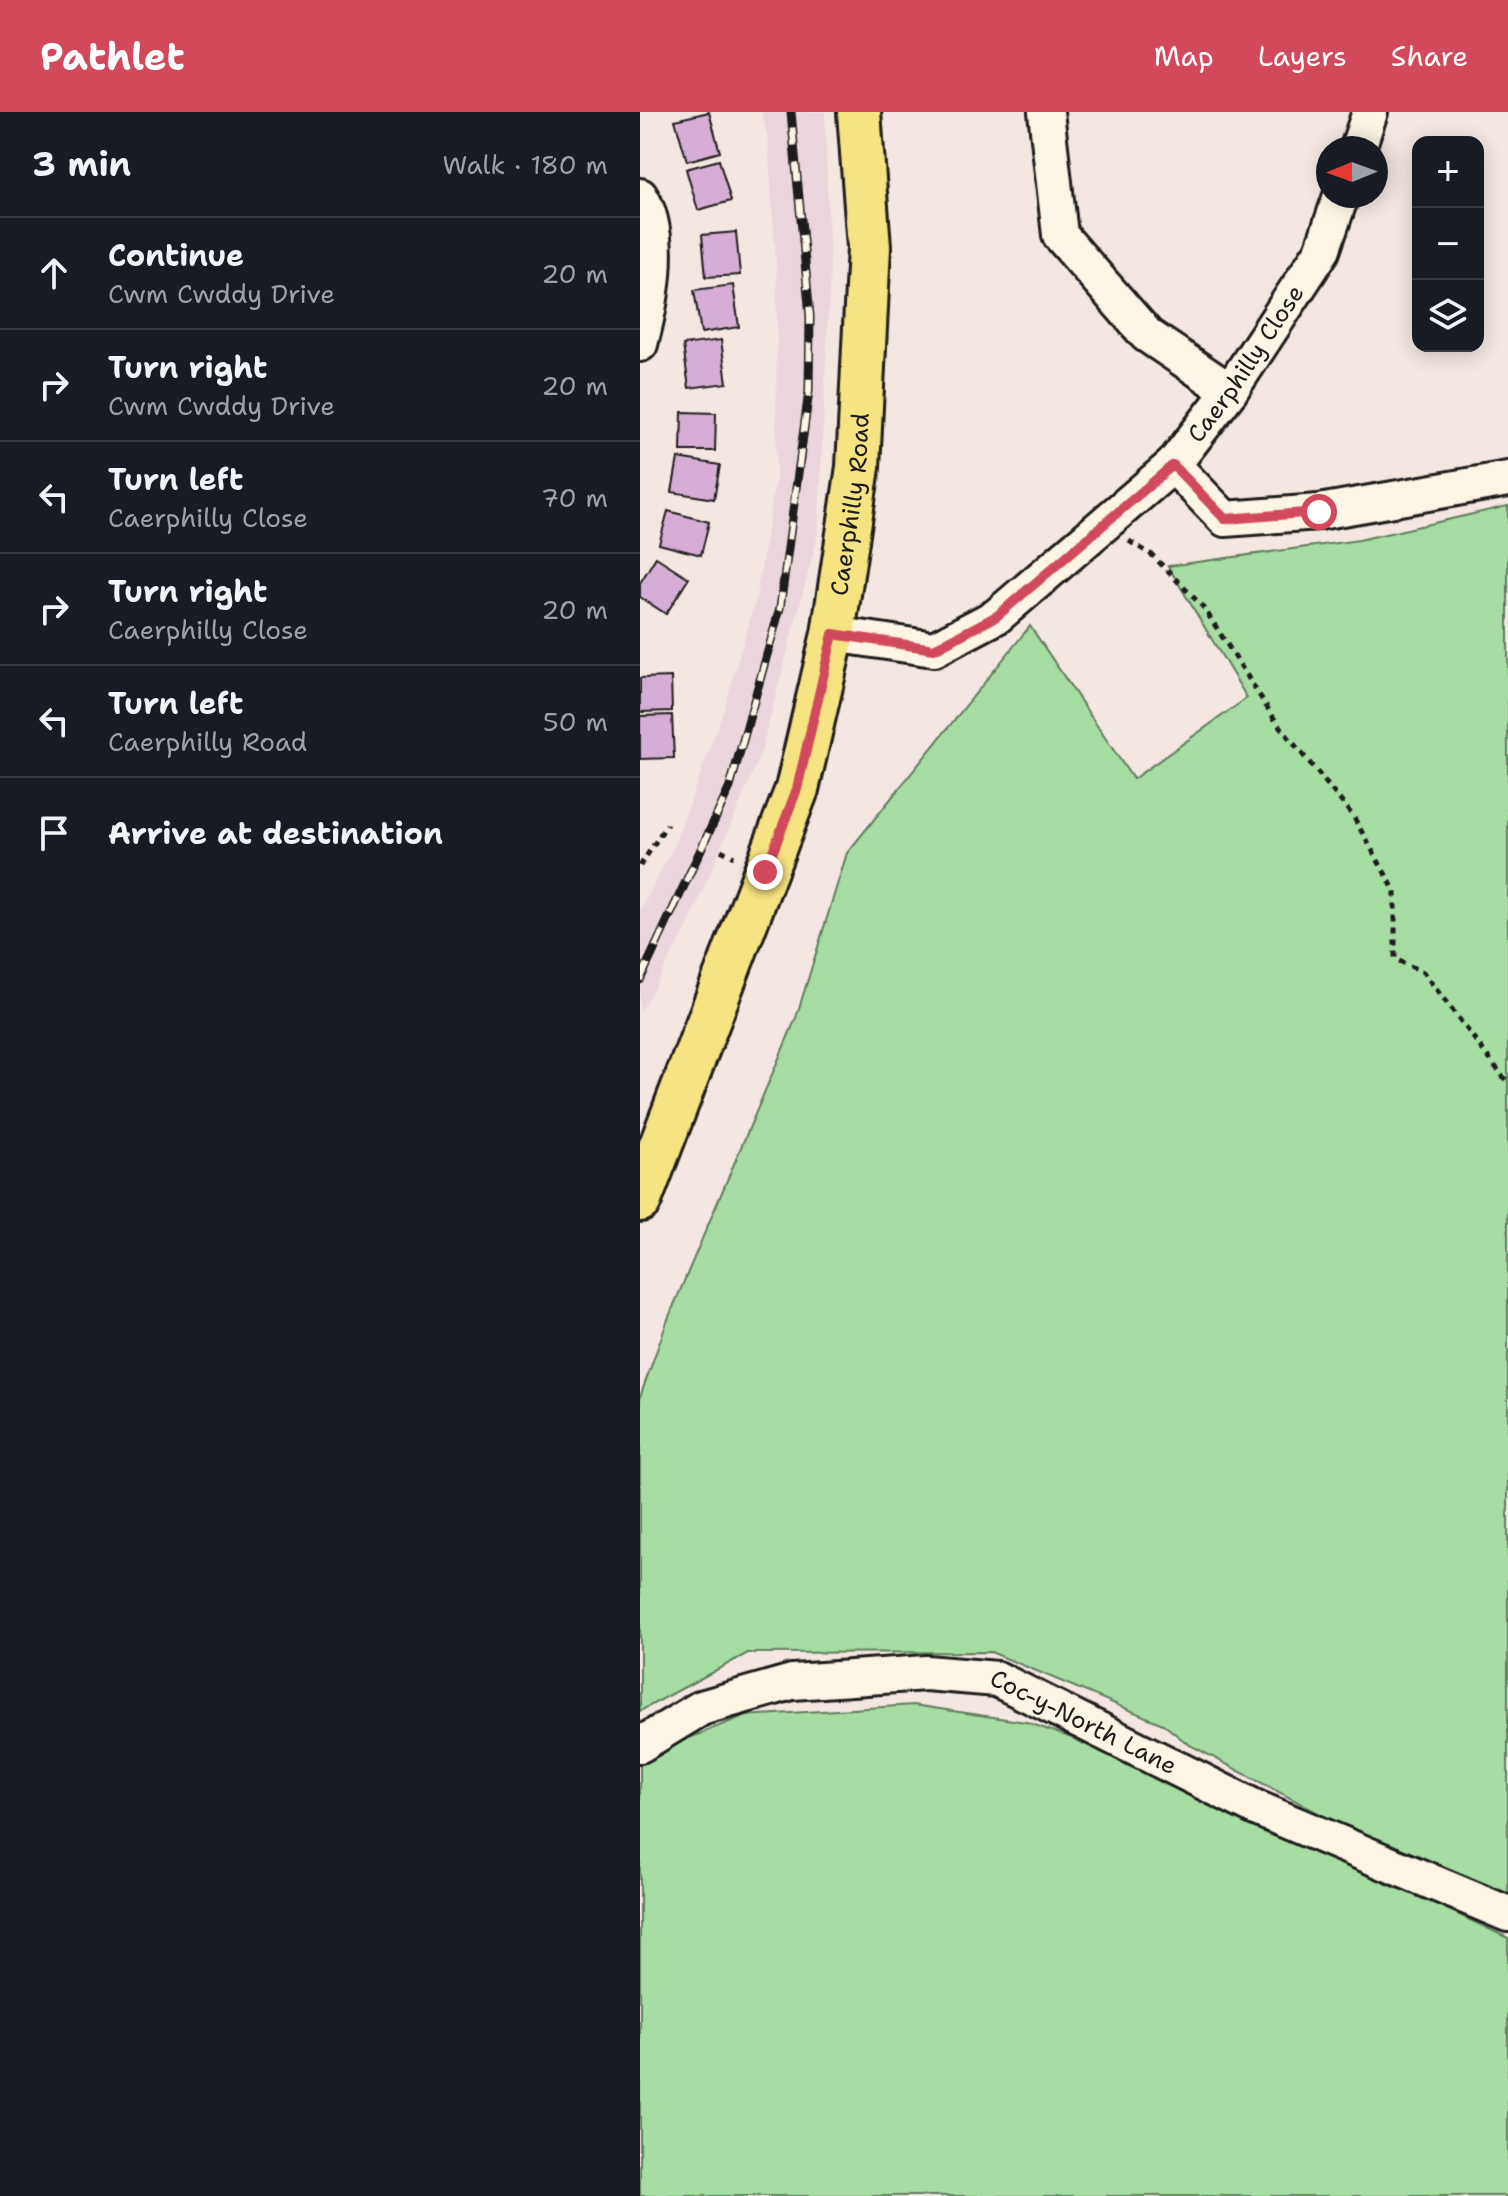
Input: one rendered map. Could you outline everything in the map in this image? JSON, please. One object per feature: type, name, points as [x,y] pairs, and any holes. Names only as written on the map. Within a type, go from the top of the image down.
[{"type":"main road","name":"Caerphilly Road","points":[[640,1200],[797,789],[833,634],[858,467],[869,247],[859,112]]},
{"type":"street","points":[[1046,112],[1060,235],[1147,335],[1230,391]]},
{"type":"street","points":[[1362,136],[1370,112]]},
{"type":"street","points":[[640,196],[646,206],[653,255],[652,300],[640,344]]},
{"type":"street","name":"Caerphilly Close","points":[[833,634],[934,649],[997,616],[1173,465],[1230,391],[1322,251],[1337,208]]},
{"type":"street","points":[[1173,465],[1225,519],[1319,512],[1508,479]]},
{"type":"street","name":"Coc-y-North Lane","points":[[640,1745],[701,1708],[792,1682],[926,1673],[997,1679],[1256,1808],[1508,1914]]},
{"type":"path","points":[[1104,524],[1152,555],[1204,608],[1277,723],[1353,816],[1388,878],[1395,891],[1395,959],[1423,972],[1508,1083]]},
{"type":"path","points":[[640,866],[667,824]]},
{"type":"shaded area","points":[[762,112],[825,112],[830,274],[818,535],[760,756],[687,928],[640,1013],[640,911],[673,848],[724,709],[756,598],[776,476],[777,282],[768,140]]},
{"type":"green space","points":[[1508,506],[1508,1897],[1347,1828],[1188,1744],[1163,1724],[991,1652],[748,1653],[640,1711],[640,1397],[668,1319],[796,1018],[847,853],[1030,626],[1133,779],[1247,698],[1168,566],[1359,540]]},
{"type":"green space","points":[[913,1705],[1026,1722],[1127,1757],[1508,1938],[1508,2196],[640,2196],[640,1764],[674,1744],[744,1716]]},
{"type":"building","points":[[709,112],[720,152],[687,161],[675,120]]},
{"type":"building","points":[[719,160],[731,201],[698,210],[686,169]]},
{"type":"building","points":[[736,232],[740,275],[706,277],[702,235]]},
{"type":"building","points":[[733,285],[739,327],[701,333],[694,290]]},
{"type":"building","points":[[721,340],[727,383],[689,388],[683,345]]},
{"type":"building","points":[[682,412],[716,413],[715,451],[681,451]]},
{"type":"building","points":[[678,458],[720,465],[714,499],[672,492]]},
{"type":"building","points":[[668,511],[709,522],[701,555],[659,544]]},
{"type":"building","points":[[656,557],[689,578],[666,614],[640,597],[640,583]]},
{"type":"building","points":[[671,677],[672,711],[640,712],[640,678]]},
{"type":"building","points":[[672,715],[674,758],[640,759],[640,716]]},
{"type":"railway","points":[[640,980],[730,787],[780,608],[809,391],[810,316],[791,112]]},
{"type":"route","points":[[765,872],[797,789],[833,634],[934,649],[997,616],[1173,465],[1225,519],[1319,512]]}]
